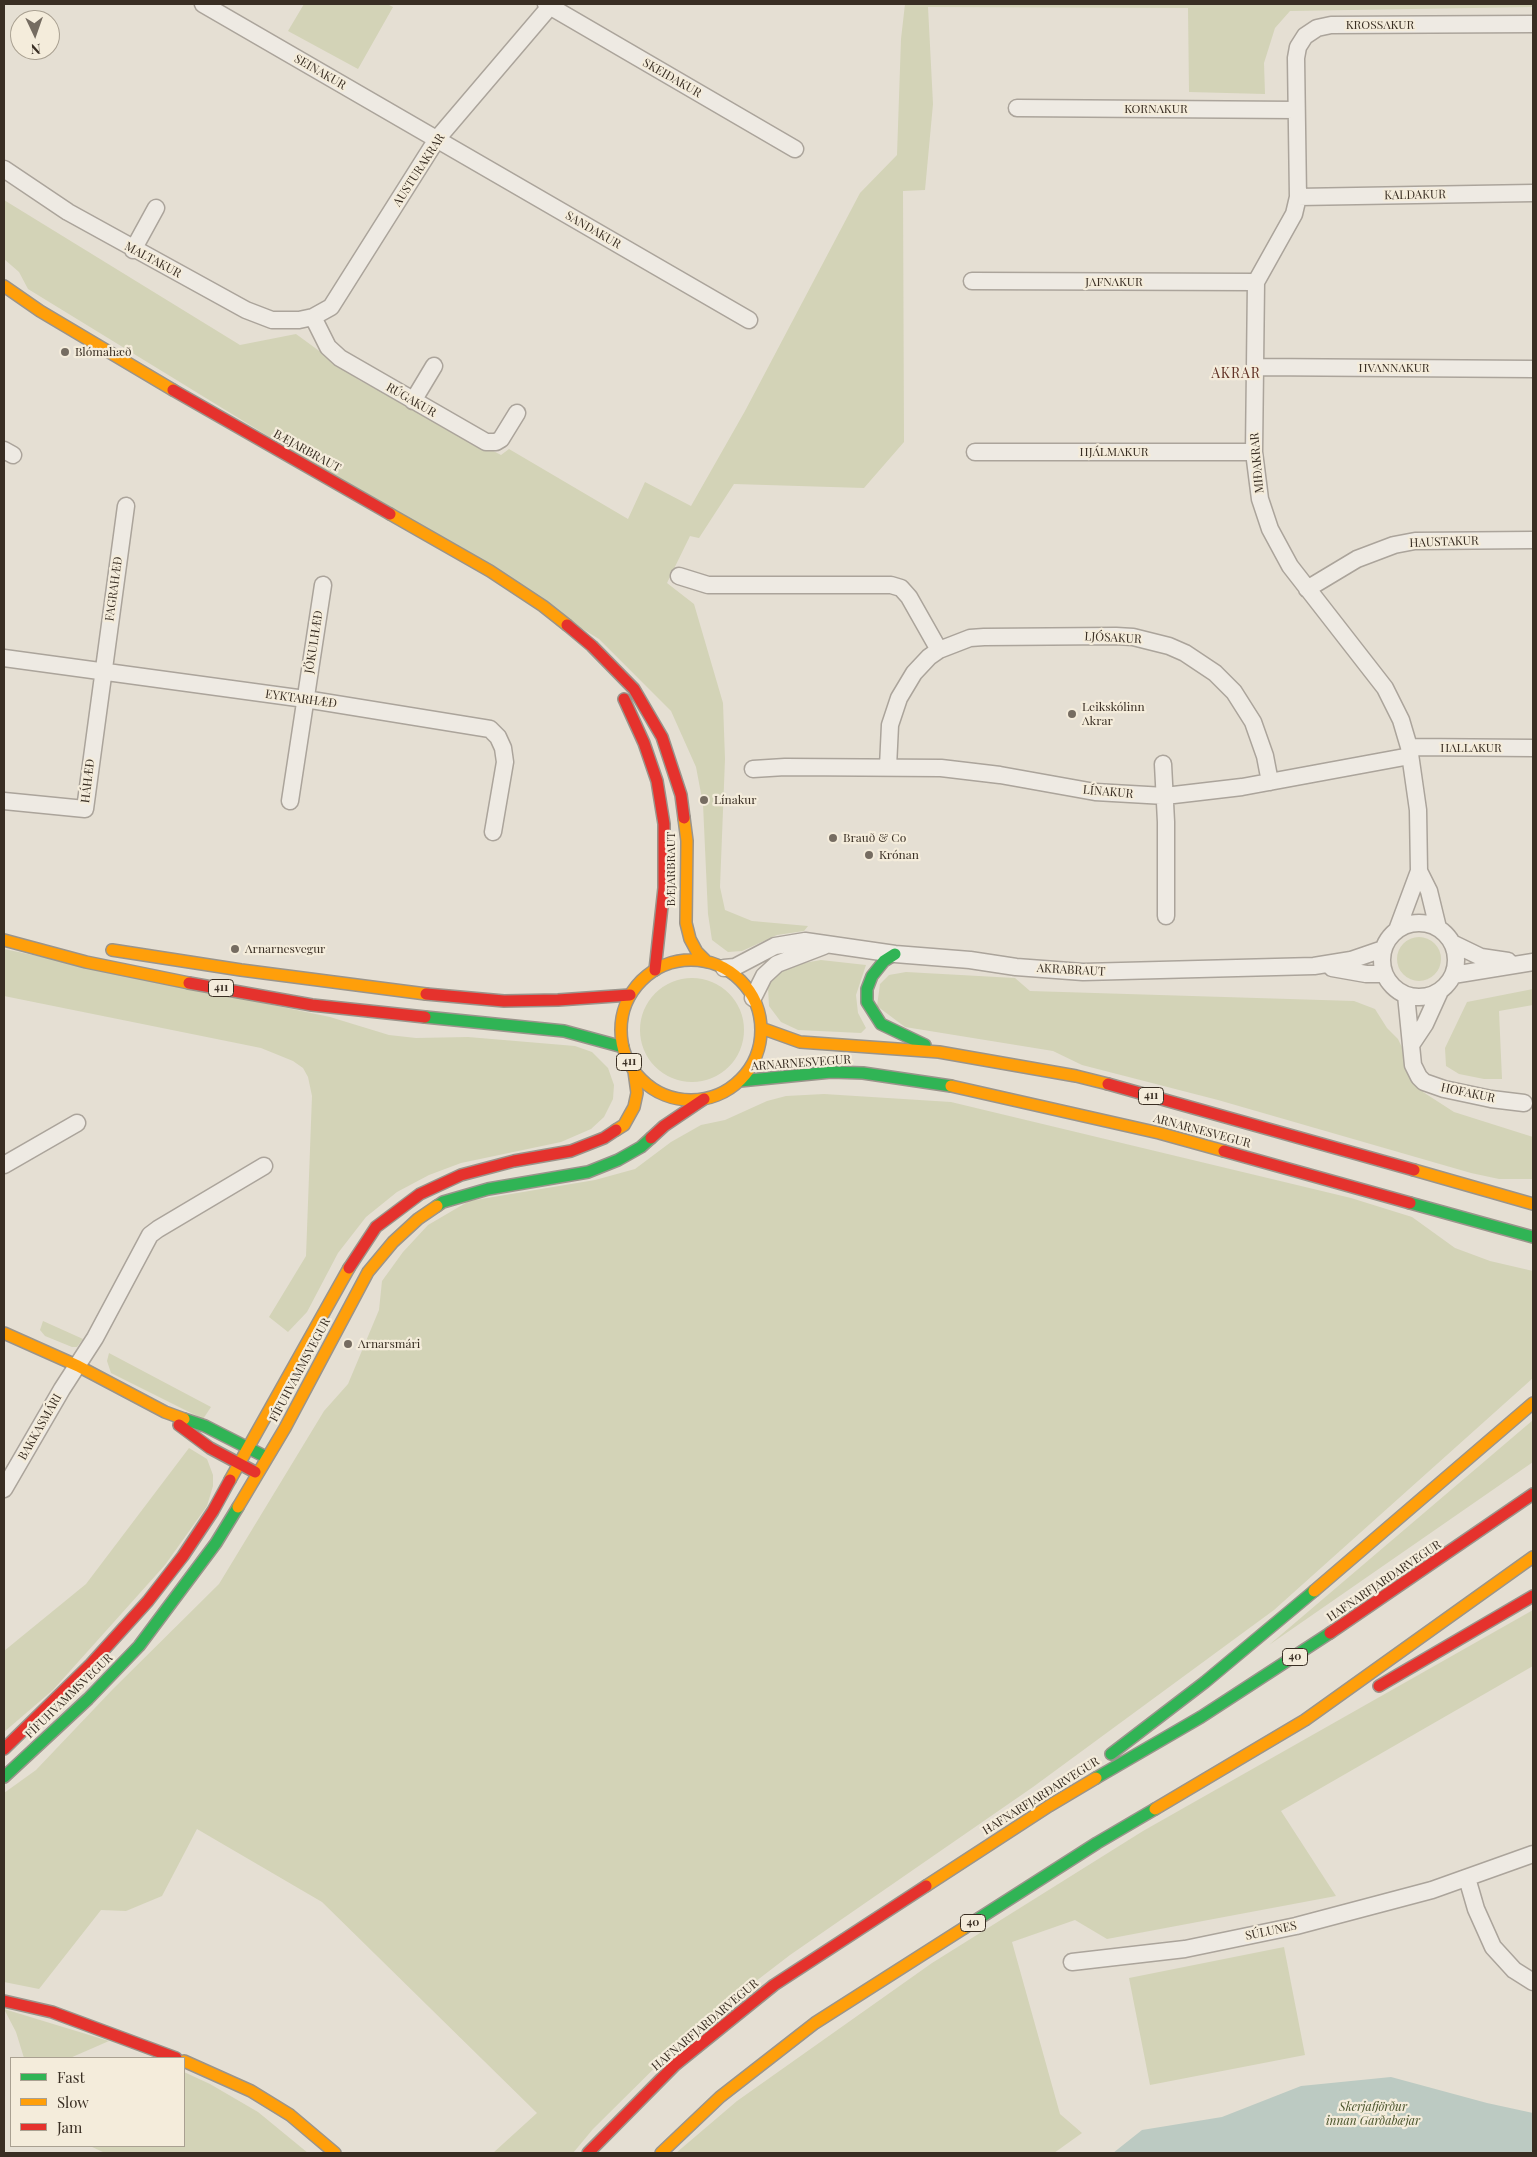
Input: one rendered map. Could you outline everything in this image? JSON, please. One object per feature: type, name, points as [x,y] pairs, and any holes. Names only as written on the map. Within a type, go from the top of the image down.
[{"type":"main road","name":"BÆJARBRAUT","points":[[4,286],[40,310],[210,412],[490,571],[543,606],[592,646],[634,689],[662,737],[682,795],[687,849],[686,923],[690,939],[697,952],[707,962]]},
{"type":"main road","name":"BÆJARBRAUT","points":[[592,646],[621,693],[637,728],[657,781],[662,802],[665,848],[664,888],[655,970]]},
{"type":"main road","name":"411","points":[[5,940],[59,943]]},
{"type":"main road","name":"411","points":[[5,940],[40,951],[104,966],[302,1003],[564,1031],[623,1047]]},
{"type":"main road","name":"411","points":[[104,949],[241,970],[445,996],[504,1000],[558,1000],[630,995]]},
{"type":"main road","points":[[895,954],[884,961],[872,976],[867,996],[869,1008],[881,1024],[940,1052]]},
{"type":"main road","name":"ARNARNESVEGUR","points":[[689,960],[707,962],[724,968],[741,981],[753,998],[759,1012],[761,1028],[759,1047],[752,1065],[740,1081],[724,1092],[704,1099],[684,1100],[665,1096],[648,1085],[634,1071],[623,1047],[621,1020],[630,995],[645,977],[671,963],[689,960]]},
{"type":"main road","name":"ARNARNESVEGUR","points":[[761,1028],[800,1042],[940,1052],[1076,1076],[1153,1096],[1533,1204]]},
{"type":"main road","name":"FÍFUHVAMMSVEGUR","points":[[4,1749],[91,1664],[148,1601],[188,1549],[250,1448],[358,1252],[376,1227],[420,1194],[461,1175],[514,1161],[571,1151],[604,1138],[624,1125],[634,1107],[637,1093],[634,1071]]},
{"type":"main road","name":"ARNARNESVEGUR","points":[[740,1081],[831,1072],[863,1073],[968,1088],[1159,1133],[1533,1236]]},
{"type":"main road","name":"FÍFUHVAMMSVEGUR","points":[[4,1777],[88,1700],[139,1646],[216,1543],[268,1458],[368,1272],[393,1242],[418,1219],[443,1202],[488,1189],[588,1172],[618,1160],[641,1147],[664,1126],[704,1099]]},
{"type":"main road","points":[[1522,1233],[1533,1240]]},
{"type":"main road","points":[[4,1333],[78,1366],[165,1412],[205,1426],[268,1458]]},
{"type":"main road","points":[[1049,1806],[1288,1614],[1533,1403]]},
{"type":"main road","points":[[165,1412],[180,1427],[196,1438],[258,1474]]},
{"type":"main road","name":"HAFNARFJARÐARVEGUR","points":[[588,2153],[675,2065],[774,1986],[1049,1806],[1201,1717],[1289,1661],[1533,1494]]},
{"type":"main road","name":"40","points":[[661,2153],[720,2097],[815,2024],[1098,1843],[1305,1720],[1533,1557]]},
{"type":"main road","points":[[1373,1690],[1533,1596]]},
{"type":"main road","points":[[1305,1720],[1356,1697]]},
{"type":"main road","points":[[4,2001],[52,2012],[173,2057]]},
{"type":"main road","points":[[185,2061],[251,2091],[290,2115],[335,2153]]},
{"type":"street","name":"SEINAKUR","points":[[202,4],[437,139]]},
{"type":"street","name":"AUSTURAKRAR","points":[[313,317],[331,307],[437,139],[549,5]]},
{"type":"street","name":"SKEIÐAKUR","points":[[549,5],[795,149]]},
{"type":"street","name":"KROSSAKUR","points":[[1296,110],[1298,47],[1311,31],[1324,26],[1533,24]]},
{"type":"street","name":"KORNAKUR","points":[[1017,108],[1296,110]]},
{"type":"street","name":"MIÐAKRAR","points":[[1296,110],[1298,197],[1294,214],[1256,282],[1254,452],[1260,499],[1270,530],[1282,554],[1307,589],[1385,688],[1400,720],[1410,752],[1418,810],[1419,871],[1397,930]]},
{"type":"street","name":"SANDAKUR","points":[[437,139],[748,320]]},
{"type":"street","name":"MALTAKUR","points":[[4,169],[68,212],[133,250],[258,316],[284,321],[313,317]]},
{"type":"street","name":"KALDAKUR","points":[[1298,197],[1533,194]]},
{"type":"street","points":[[133,250],[156,208]]},
{"type":"street","name":"JAFNAKUR","points":[[972,281],[1256,282]]},
{"type":"street","name":"RÚGAKUR","points":[[313,317],[328,347],[340,358],[481,439],[491,442],[501,439],[516,413]]},
{"type":"street","points":[[413,401],[434,366]]},
{"type":"street","name":"HVANNAKUR","points":[[1255,367],[1533,369]]},
{"type":"street","name":"HJÁLMAKUR","points":[[975,452],[1254,452]]},
{"type":"street","name":"FAGRAHÆÐ","points":[[102,672],[126,506]]},
{"type":"street","name":"HAUSTAKUR","points":[[1307,589],[1357,560],[1394,546],[1415,541],[1533,540]]},
{"type":"street","points":[[679,576],[708,585],[891,584],[901,588],[909,597],[939,650]]},
{"type":"street","name":"JÖKULHÆÐ","points":[[290,802],[323,585]]},
{"type":"street","name":"LJÓSAKUR","points":[[888,767],[890,725],[899,698],[914,673],[929,657],[939,650],[970,638],[997,636],[1134,637],[1169,646],[1200,662],[1215,673],[1234,692],[1253,722],[1270,782]]},
{"type":"street","name":"EYKTARHÆÐ","points":[[4,658],[305,700],[490,729],[498,737],[503,748],[504,762],[493,832]]},
{"type":"street","name":"HÁHÆÐ","points":[[4,801],[85,810],[102,672]]},
{"type":"street","name":"HALLAKUR","points":[[1410,752],[1533,748]]},
{"type":"street","name":"LÍNAKUR","points":[[753,769],[785,767],[888,767],[972,771],[1095,792],[1165,796],[1270,782],[1410,752]]},
{"type":"street","points":[[1163,764],[1166,916]]},
{"type":"street","name":"MIÐAKRAR","points":[[1419,871],[1429,891],[1438,928]]},
{"type":"street","points":[[1440,991],[1430,996],[1406,995],[1397,990],[1384,974],[1382,962],[1383,949],[1389,938],[1397,930],[1407,925],[1428,924],[1438,928],[1452,943],[1481,957],[1529,962]]},
{"type":"street","name":"AKRABRAUT","points":[[724,968],[735,967],[775,946],[805,941],[895,954],[1082,972],[1314,966],[1351,960],[1383,949]]},
{"type":"street","points":[[1412,1045],[1425,1024],[1440,991],[1453,975],[1456,959],[1452,943]]},
{"type":"street","name":"AKRABRAUT","points":[[753,998],[764,976],[777,964],[828,944]]},
{"type":"street","points":[[1453,975],[1529,962]]},
{"type":"street","name":"AKRABRAUT","points":[[1314,966],[1366,974],[1384,974]]},
{"type":"street","name":"HOFAKUR","points":[[1406,995],[1415,1072],[1424,1082],[1444,1089],[1491,1099],[1524,1103]]},
{"type":"street","points":[[4,1165],[77,1123]]},
{"type":"street","points":[[78,1366],[150,1235],[264,1166]]},
{"type":"street","name":"BAKKASMÁRI","points":[[4,1489],[62,1389],[78,1366]]},
{"type":"street","name":"SÚLUNES","points":[[1072,1962],[1186,1949],[1296,1926],[1374,1906],[1467,1878],[1533,1854]]},
{"type":"street","points":[[1467,1878],[1476,1910],[1493,1948],[1514,1970],[1533,1982]]},
{"type":"green space","points":[[304,4],[387,4],[393,7],[358,69],[288,31]]},
{"type":"green space","points":[[905,4],[1533,4],[1533,7],[1290,11],[1275,28],[1264,63],[1265,94],[1189,92],[1188,8],[928,7],[933,104],[925,190],[903,191],[904,442],[864,488],[734,484],[699,538],[690,536],[667,583],[694,604],[723,703],[725,759],[720,887],[725,910],[752,921],[808,926],[804,931],[777,935],[742,951],[728,952],[712,940],[708,914],[703,804],[696,767],[671,711],[599,639],[28,289],[19,272],[4,259],[4,200],[240,345],[296,334],[359,380],[501,455],[509,449],[628,519],[645,482],[691,506],[745,411],[860,193],[897,155],[901,39]]},
{"type":"green space","points":[[1415,937],[1423,937],[1435,943],[1441,959],[1435,975],[1423,981],[1415,981],[1403,975],[1397,963],[1397,955],[1403,943]]},
{"type":"green space","points":[[4,949],[330,1017],[389,1035],[416,1038],[468,1037],[575,1046],[592,1052],[608,1068],[614,1085],[613,1099],[604,1117],[591,1129],[561,1142],[461,1163],[429,1175],[397,1192],[366,1217],[338,1253],[307,1312],[288,1332],[269,1317],[306,1256],[312,1096],[308,1077],[303,1068],[293,1061],[261,1048],[4,996]]},
{"type":"green space","points":[[821,960],[866,965],[856,995],[858,1013],[866,1028],[861,1033],[798,1030],[781,1022],[769,1006],[768,987],[775,974],[792,965]]},
{"type":"green space","points":[[906,972],[1015,978],[1030,991],[1354,1001],[1375,1009],[1387,1028],[1398,1039],[1423,1092],[1454,1112],[1533,1137],[1533,1179],[1499,1179],[1471,1173],[1218,1100],[1082,1065],[1053,1051],[905,1027],[877,1006],[880,984],[889,975]]},
{"type":"green space","points":[[692,978],[712,982],[729,993],[740,1010],[744,1030],[740,1050],[729,1067],[712,1078],[692,1082],[672,1078],[655,1067],[644,1050],[640,1030],[644,1010],[655,993],[672,982]]},
{"type":"green space","points":[[1533,989],[1533,1005],[1499,1011],[1502,1079],[1484,1079],[1459,1074],[1446,1066],[1445,1048],[1467,1002]]},
{"type":"green space","points":[[824,1094],[951,1102],[1351,1198],[1412,1217],[1455,1248],[1490,1261],[1533,1271],[1533,1378],[1274,1610],[1033,1787],[790,1955],[695,2028],[593,2129],[573,2153],[493,2153],[537,2113],[322,1902],[197,1829],[162,1896],[126,1911],[101,1910],[39,1989],[4,1982],[4,1793],[36,1770],[113,1689],[219,1584],[324,1411],[348,1384],[379,1310],[382,1281],[403,1252],[428,1225],[469,1201],[595,1180],[635,1169],[671,1142],[701,1125],[725,1120],[767,1101],[786,1096]]},
{"type":"green space","points":[[43,1321],[83,1339],[77,1347],[72,1347],[45,1336],[40,1330]]},
{"type":"green space","points":[[109,1353],[211,1407],[203,1419],[111,1373],[107,1361]]},
{"type":"green space","points":[[1533,1420],[1533,1462],[1269,1645]]},
{"type":"green space","points":[[189,1448],[207,1459],[213,1475],[213,1486],[207,1506],[165,1565],[53,1690],[4,1732],[4,1651],[86,1584]]},
{"type":"green space","points":[[1533,1610],[1533,1666],[1281,1811],[1336,1896],[1107,1939],[1075,1920],[1012,1942],[1060,2114],[1082,2133],[1054,2153],[676,2153],[737,2101],[932,1963],[1143,1831]]},
{"type":"green space","points":[[1284,1947],[1305,2055],[1150,2085],[1129,1978]]},
{"type":"green space","points":[[4,2009],[109,2041],[72,2057],[24,2057],[16,2032]]},
{"type":"green space","points":[[185,2072],[210,2084],[258,2112],[308,2153],[105,2153],[92,2147],[185,2147]]},
{"type":"shaded area","name":"Skerjafjörður innan Garðabæjar","points":[[1391,2077],[1487,2103],[1533,2113],[1533,2153],[1113,2153],[1142,2130],[1222,2117],[1301,2086]]},
{"type":"traffic: fast","points":[[895,954],[884,961],[872,976],[867,989],[867,1002],[881,1024],[925,1045]]},
{"type":"traffic: fast","points":[[425,1017],[564,1031],[623,1047]]},
{"type":"traffic: fast","points":[[740,1081],[831,1072],[863,1073],[951,1086]]},
{"type":"traffic: fast","points":[[437,1206],[443,1202],[488,1189],[588,1172],[618,1160],[641,1147],[651,1138]]},
{"type":"traffic: fast","points":[[1410,1203],[1533,1237]]},
{"type":"traffic: fast","points":[[184,1419],[205,1426],[264,1456]]},
{"type":"traffic: fast","points":[[4,1777],[88,1699],[139,1646],[216,1543],[238,1507]]},
{"type":"traffic: fast","points":[[1111,1754],[1205,1682],[1314,1591]]},
{"type":"traffic: fast","points":[[1096,1778],[1201,1717],[1330,1633]]},
{"type":"traffic: fast","points":[[964,1928],[1097,1843],[1155,1809]]},
{"type":"traffic: slow","points":[[4,286],[40,311],[173,390]]},
{"type":"traffic: slow","points":[[390,514],[490,571],[543,606],[567,625]]},
{"type":"traffic: slow","points":[[684,818],[687,841],[686,923],[690,939],[697,952],[707,962]]},
{"type":"traffic: slow","points":[[4,940],[86,962],[189,983]]},
{"type":"traffic: slow","points":[[112,950],[241,970],[426,994]]},
{"type":"traffic: slow","points":[[691,960],[705,961],[718,965],[740,981],[756,1003],[760,1016],[761,1030],[760,1044],[756,1057],[740,1079],[718,1095],[705,1099],[691,1100],[677,1099],[664,1095],[642,1079],[626,1057],[622,1044],[621,1030],[622,1016],[626,1003],[642,981],[664,965],[677,961],[691,960]]},
{"type":"traffic: slow","points":[[761,1028],[800,1042],[939,1052],[1076,1076],[1108,1084]]},
{"type":"traffic: slow","points":[[616,1130],[624,1125],[634,1107],[637,1093],[634,1071]]},
{"type":"traffic: slow","points":[[951,1086],[1159,1133],[1224,1151]]},
{"type":"traffic: slow","points":[[1414,1170],[1533,1204]]},
{"type":"traffic: slow","points":[[238,1507],[285,1428],[368,1272],[393,1242],[418,1219],[437,1206]]},
{"type":"traffic: slow","points":[[230,1480],[349,1268]]},
{"type":"traffic: slow","points":[[4,1333],[78,1366],[165,1412],[184,1419]]},
{"type":"traffic: slow","points":[[1314,1591],[1533,1403]]},
{"type":"traffic: slow","points":[[1155,1809],[1305,1720],[1533,1557]]},
{"type":"traffic: slow","points":[[926,1886],[1049,1806],[1096,1778]]},
{"type":"traffic: slow","points":[[661,2153],[720,2097],[815,2023],[964,1928]]},
{"type":"traffic: slow","points":[[185,2061],[251,2091],[290,2115],[335,2153]]},
{"type":"traffic: jam","points":[[173,390],[390,514]]},
{"type":"traffic: jam","points":[[567,625],[592,646],[634,689],[662,737],[681,795],[684,818]]},
{"type":"traffic: jam","points":[[624,699],[644,743],[657,781],[664,824],[664,888],[655,970]]},
{"type":"traffic: jam","points":[[189,983],[312,1005],[425,1017]]},
{"type":"traffic: jam","points":[[426,994],[504,1001],[558,1000],[630,995]]},
{"type":"traffic: jam","points":[[1108,1084],[1414,1170]]},
{"type":"traffic: jam","points":[[651,1138],[664,1126],[704,1099]]},
{"type":"traffic: jam","points":[[349,1268],[376,1227],[420,1194],[461,1175],[514,1161],[571,1151],[604,1138],[616,1130]]},
{"type":"traffic: jam","points":[[1224,1151],[1410,1203]]},
{"type":"traffic: jam","points":[[179,1425],[210,1448],[255,1472]]},
{"type":"traffic: jam","points":[[4,1749],[91,1664],[148,1601],[183,1556],[213,1511],[230,1480]]},
{"type":"traffic: jam","points":[[1330,1633],[1533,1494]]},
{"type":"traffic: jam","points":[[1379,1686],[1533,1596]]},
{"type":"traffic: jam","points":[[588,2153],[675,2065],[774,1985],[926,1886]]},
{"type":"traffic: jam","points":[[4,2001],[52,2012],[173,2057]]},
{"type":"place","name":"Blómahæð","points":[[65,352]]},
{"type":"place","name":"Leikskólinn Akrar","points":[[1072,714]]},
{"type":"place","name":"Línakur","points":[[704,800]]},
{"type":"place","name":"Brauð & Co","points":[[833,838]]},
{"type":"place","name":"Krónan","points":[[869,855]]},
{"type":"place","name":"Arnarnesvegur","points":[[235,949]]},
{"type":"place","name":"Arnarsmári","points":[[348,1344]]},
{"type":"district","name":"AKRAR","points":[[1236,374]]}]
